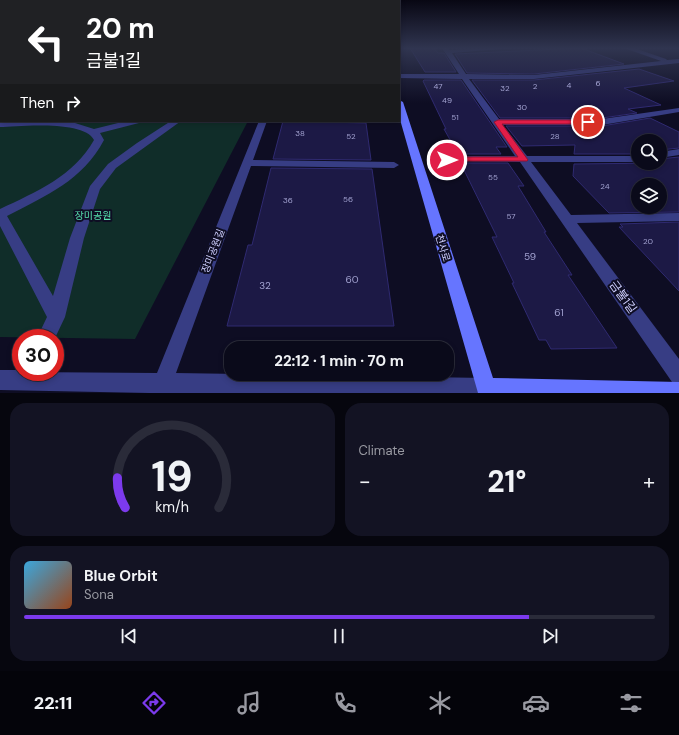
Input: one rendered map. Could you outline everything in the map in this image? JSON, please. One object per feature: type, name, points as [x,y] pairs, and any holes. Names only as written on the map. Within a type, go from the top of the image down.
[{"type":"street","name":"금불1길","points":[[457,66],[679,375]]},
{"type":"street","points":[[400,76],[534,77],[630,66]]},
{"type":"street","name":"천사로","points":[[400,105],[487,390]]},
{"type":"street","points":[[498,122],[602,122],[679,110]]},
{"type":"street","points":[[93,132],[132,122]]},
{"type":"street","points":[[50,329],[56,317],[76,238],[94,188],[112,166],[140,145],[175,122]]},
{"type":"street","name":"장미공원길","points":[[161,388],[263,122]]},
{"type":"street","points":[[0,124],[28,123],[81,127],[93,132],[99,140],[95,151],[82,166],[43,192],[0,214],[56,317]]},
{"type":"street","points":[[667,154],[679,152]]},
{"type":"street","points":[[447,160],[631,159]]},
{"type":"street","points":[[248,163],[394,165]]},
{"type":"street","points":[[566,219],[679,217]]},
{"type":"street","points":[[0,380],[161,388],[679,392]]},
{"type":"green space","name":"장미공원","points":[[0,122],[247,122],[135,339],[64,338],[64,329],[12,329],[12,337],[0,337]]},
{"type":"building","points":[[421,66],[452,66],[456,72],[425,72]]},
{"type":"building","points":[[463,66],[603,66],[534,74],[467,73]]},
{"type":"building","points":[[639,69],[674,81],[624,88],[661,105],[628,109],[637,113],[602,118],[500,118],[472,80],[534,80]]},
{"type":"building","points":[[461,80],[507,147],[496,147],[501,154],[458,154],[444,129],[446,129],[423,81]]},
{"type":"building","points":[[650,118],[679,132],[679,148],[667,149],[667,134],[631,134],[631,154],[574,154],[575,145],[522,146],[506,126],[602,126]]},
{"type":"building","points":[[283,122],[366,123],[371,160],[273,159]]},
{"type":"building","points":[[679,157],[679,212],[667,212],[667,178],[631,178],[631,213],[609,213],[573,176],[574,164],[631,163],[631,170],[667,170],[667,158]]},
{"type":"building","points":[[463,163],[508,163],[524,186],[518,186],[546,232],[544,232],[572,275],[568,275],[617,348],[551,349],[546,340],[539,340],[492,237],[497,237],[463,168],[466,168]]},
{"type":"building","points":[[271,168],[372,169],[394,326],[227,326],[248,245],[252,245]]},
{"type":"building","points":[[679,222],[679,291],[619,227],[623,227],[620,224]]},
{"type":"route","points":[[447,160],[524,160],[498,122],[588,122]]}]
